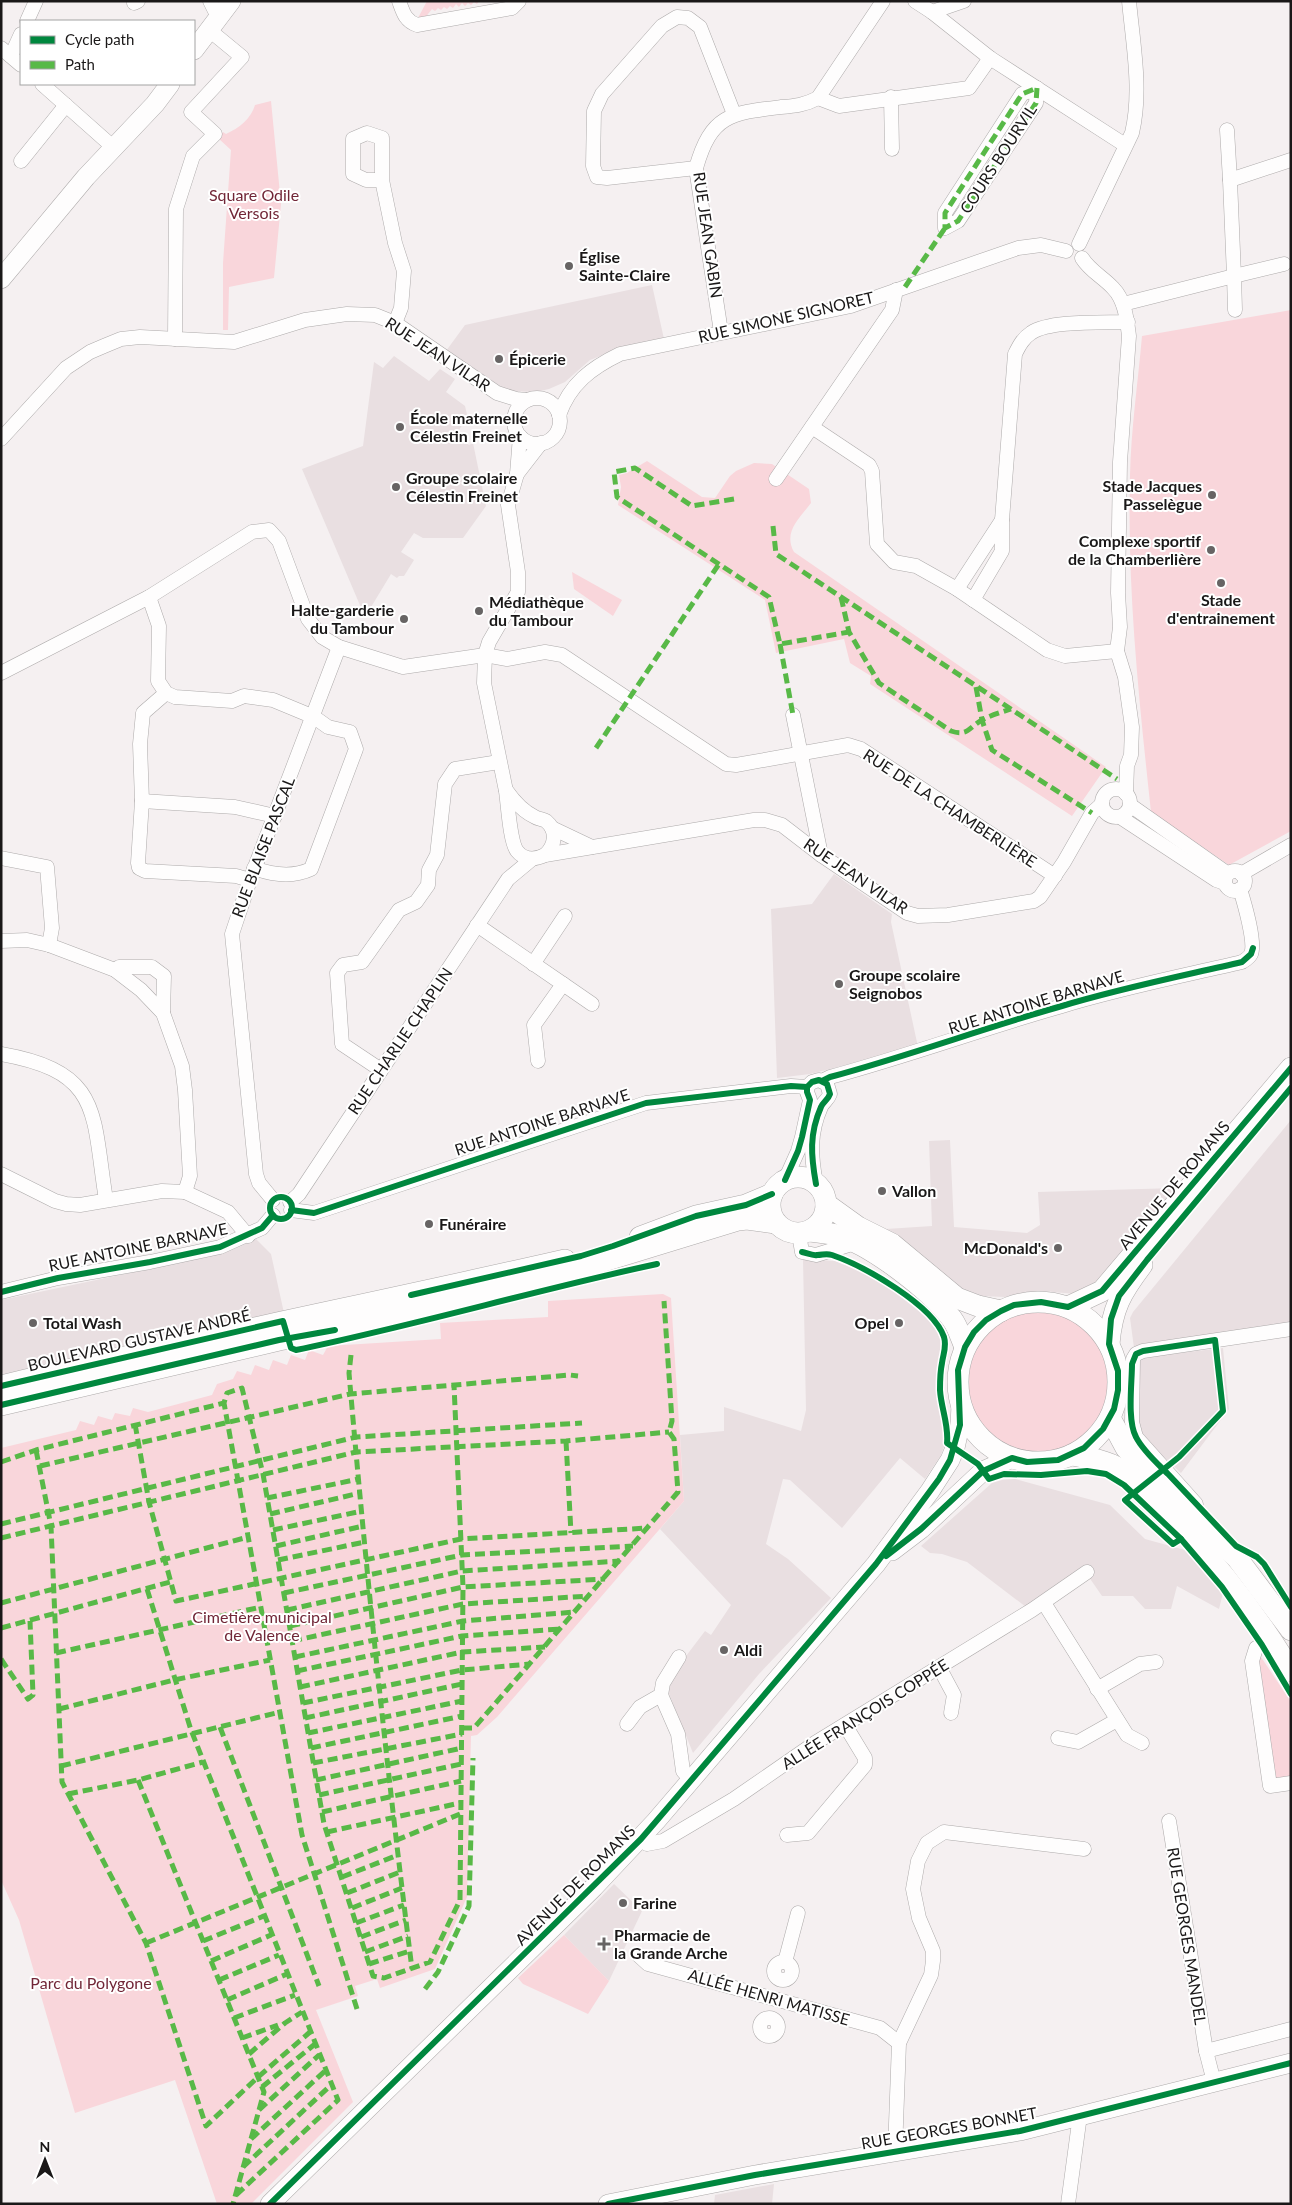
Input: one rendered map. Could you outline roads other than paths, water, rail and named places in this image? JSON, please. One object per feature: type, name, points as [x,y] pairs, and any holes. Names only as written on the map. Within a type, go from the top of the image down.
[{"type":"main road","points":[[195,48],[212,16],[231,1]]},
{"type":"main road","points":[[3,272],[113,147],[155,104],[169,85]]},
{"type":"main road","name":"AVENUE DE ROMANS","points":[[1068,1308],[1093,1297],[1107,1286],[1291,1068]]},
{"type":"main road","name":"AVENUE DE ROMANS","points":[[1109,1344],[1111,1319],[1117,1302],[1125,1288],[1291,1088]]},
{"type":"main road","name":"BOULEVARD GUSTAVE ANDRÉ","points":[[1,1386],[330,1310],[420,1293],[581,1256],[696,1216],[746,1205],[778,1187],[802,1178],[816,1184]]},
{"type":"main road","points":[[804,1232],[819,1224],[824,1215],[826,1204],[816,1184]]},
{"type":"main road","points":[[776,1223],[770,1209],[778,1187]]},
{"type":"main road","points":[[826,1204],[858,1228],[892,1244],[957,1298],[978,1306],[1001,1310]]},
{"type":"main road","name":"BOULEVARD GUSTAVE ANDRÉ","points":[[1,1405],[522,1286],[738,1220],[747,1219],[776,1223],[782,1229],[838,1235],[886,1261],[940,1305],[953,1319],[966,1347]]},
{"type":"main road","points":[[1027,1302],[1041,1302],[1068,1308],[1096,1326],[1109,1344],[1116,1362],[1119,1381],[1117,1400],[1110,1418],[1094,1439],[1072,1455],[1042,1462],[1012,1458],[998,1452],[980,1438],[966,1419],[961,1405],[957,1382],[961,1358],[966,1347],[974,1332],[986,1320],[1001,1310],[1027,1302]]},
{"type":"main road","name":"AVENUE DE ROMANS","points":[[270,2204],[641,1839],[876,1564],[939,1479],[950,1460],[958,1436],[961,1405]]},
{"type":"main road","points":[[1110,1418],[1126,1448],[1153,1478],[1237,1558],[1281,1635],[1291,1671]]},
{"type":"main road","points":[[1072,1455],[1104,1462],[1153,1478],[1182,1526],[1281,1635]]},
{"type":"main road","name":"AVENUE DE ROMANS","points":[[876,1564],[921,1528],[983,1471],[1012,1458]]},
{"type":"main road","name":"RUE GEORGES BONNET","points":[[614,2203],[841,2160],[990,2137],[1291,2063]]},
{"type":"street","points":[[27,20],[36,1]]},
{"type":"street","points":[[399,1],[404,15],[411,23],[417,25],[512,8],[519,1]]},
{"type":"street","points":[[696,168],[607,178],[597,177],[593,166],[594,111],[602,94],[662,26],[677,17],[688,18],[700,28],[734,114],[805,105],[818,98],[883,1]]},
{"type":"street","points":[[916,1],[990,58],[1125,145]]},
{"type":"street","points":[[932,12],[964,1]]},
{"type":"street","points":[[1079,244],[1132,133],[1137,99],[1130,1]]},
{"type":"street","points":[[175,339],[176,209],[193,156],[215,134],[191,112],[242,57],[212,16]]},
{"type":"street","points":[[11,57],[20,36]]},
{"type":"street","points":[[818,98],[839,106],[969,88],[990,58]]},
{"type":"street","points":[[43,85],[113,147]]},
{"type":"street","name":"COURS BOURVIL","points":[[1038,88],[1036,103],[958,221],[945,228],[945,213],[1022,94],[1038,88]]},
{"type":"street","points":[[891,98],[892,149]]},
{"type":"street","points":[[21,161],[66,105]]},
{"type":"street","name":"RUE JEAN GABIN","points":[[721,332],[696,168],[702,149],[721,121],[734,114]]},
{"type":"street","points":[[1226,130],[1235,310]]},
{"type":"street","points":[[1230,180],[1291,160]]},
{"type":"street","points":[[382,180],[395,243],[404,271],[401,308],[395,323]]},
{"type":"street","points":[[1079,244],[1071,244],[1066,252],[1072,260],[1077,261],[1082,258]]},
{"type":"street","points":[[1079,244],[1084,250],[1082,258],[1087,266],[1114,288],[1123,304],[1128,322],[1129,352],[1120,462],[1118,593],[1120,627],[1117,651],[1125,677],[1132,727],[1131,755],[1127,766],[1104,796],[1102,804],[1105,812],[1216,880],[1232,877],[1291,845]]},
{"type":"street","name":"RUE SIMONE SIGNORET","points":[[544,398],[571,389],[597,366],[620,354],[868,301],[1024,246],[1041,245],[1066,252]]},
{"type":"street","points":[[1123,304],[1284,264]]},
{"type":"street","points":[[776,479],[892,310],[896,290]]},
{"type":"street","name":"RUE JEAN VILAR","points":[[1,439],[66,368],[90,352],[121,340],[140,337],[234,342],[305,320],[360,313],[375,314],[395,323],[498,393],[526,400]]},
{"type":"street","points":[[973,600],[1002,551],[1002,520],[1015,354],[1021,342],[1031,333],[1045,326],[1128,322]]},
{"type":"street","name":"RUE SIMONE SIGNORET","points":[[559,415],[571,389]]},
{"type":"street","name":"RUE JEAN VILAR","points":[[498,393],[514,417]]},
{"type":"street","points":[[544,398],[551,402],[559,415],[559,428],[550,440],[541,443],[526,441],[520,436],[515,427],[514,417],[516,410],[526,400],[544,398]]},
{"type":"street","points":[[812,427],[869,464],[872,471],[877,544],[894,562],[916,566],[957,589],[1047,650],[1065,656],[1117,651]]},
{"type":"street","points":[[520,436],[517,474],[508,505],[518,572],[518,592],[496,628],[485,655],[484,683],[506,790],[513,840],[518,852],[538,857],[549,851],[554,840],[552,828]]},
{"type":"street","points":[[517,474],[541,443]]},
{"type":"street","points":[[957,589],[1002,520]]},
{"type":"street","name":"RUE DE LA CHAMBERLIÈRE","points":[[1,673],[149,597],[252,532],[269,530],[279,541],[308,619],[322,636],[339,647],[403,667],[485,655],[507,659],[545,652],[562,655],[726,764],[736,765],[848,745],[861,749],[1055,876]]},
{"type":"street","points":[[149,597],[160,626],[158,681],[166,693],[175,698],[232,701],[244,696],[273,700],[314,717],[328,727],[350,732],[356,749],[310,870],[275,875],[252,874],[236,876],[145,871],[140,868],[138,863],[142,801],[140,744],[143,713],[166,693]]},
{"type":"street","name":"RUE BLAISE PASCAL","points":[[273,1200],[259,1183],[256,1174],[232,934],[252,874],[314,717],[339,647]]},
{"type":"street","points":[[793,715],[820,855]]},
{"type":"street","points":[[381,1070],[342,1044],[337,973],[343,965],[362,962],[400,910],[416,902],[428,885],[429,870],[437,855],[445,784],[455,769],[499,762]]},
{"type":"street","points":[[1086,826],[1127,813],[1127,766]]},
{"type":"street","points":[[506,790],[513,800],[535,817],[546,822],[552,828],[592,847]]},
{"type":"street","points":[[1110,790],[1122,790],[1128,800],[1232,877]]},
{"type":"street","points":[[142,801],[235,807],[275,816]]},
{"type":"street","name":"RUE JEAN VILAR","points":[[538,857],[754,820],[765,820],[782,825],[820,855],[897,907],[918,916],[948,915],[1034,900],[1040,897],[1055,876],[1092,814],[1102,804]]},
{"type":"street","points":[[513,840],[518,824],[535,817]]},
{"type":"street","name":"RUE CHARLIE CHAPLIN","points":[[508,880],[513,840]]},
{"type":"street","name":"RUE CHARLIE CHAPLIN","points":[[291,1206],[508,880],[538,857]]},
{"type":"street","points":[[1,858],[47,867],[52,928],[49,945]]},
{"type":"street","name":"RUE ANTOINE BARNAVE","points":[[826,1085],[852,1072],[1070,1003],[1165,978],[1242,962],[1251,954],[1252,948],[1240,889],[1232,891],[1232,877]]},
{"type":"street","points":[[533,964],[564,916]]},
{"type":"street","points":[[477,925],[592,1004]]},
{"type":"street","points":[[1,941],[26,940],[49,945],[115,970],[141,990],[163,1012]]},
{"type":"street","points":[[115,970],[119,967],[152,967],[164,976],[163,1012],[182,1066],[185,1090],[190,1176],[185,1192]]},
{"type":"street","points":[[538,1061],[534,1025],[563,984]]},
{"type":"street","points":[[1,1054],[23,1058],[48,1066],[64,1074],[79,1086],[87,1098],[92,1114],[106,1200]]},
{"type":"street","points":[[813,1097],[829,1098],[826,1085],[815,1080],[813,1097],[814,1125],[811,1139],[811,1157],[816,1184]]},
{"type":"street","name":"RUE ANTOINE BARNAVE","points":[[291,1206],[314,1213],[646,1103],[797,1085],[813,1097]]},
{"type":"street","points":[[778,1187],[798,1151],[813,1097]]},
{"type":"street","points":[[1,1174],[55,1201],[66,1204],[80,1205],[162,1191],[185,1192],[228,1212],[248,1236]]},
{"type":"street","points":[[280,1196],[291,1206],[286,1218],[280,1219],[273,1215],[269,1208],[273,1200],[280,1196]]},
{"type":"street","name":"RUE ANTOINE BARNAVE","points":[[1,1292],[58,1278],[150,1262],[220,1247],[248,1236],[262,1228],[273,1215]]},
{"type":"street","points":[[1153,1478],[1143,1447],[1134,1431],[1132,1364],[1136,1354],[1143,1351],[1291,1328]]},
{"type":"street","name":"ALLÉE FRANÇOIS COPPÉE","points":[[641,1839],[648,1844],[663,1841],[734,1799],[845,1725],[1044,1603],[1087,1572]]},
{"type":"street","points":[[1044,1603],[1127,1735],[1142,1743]]},
{"type":"street","points":[[1281,1635],[1256,1648],[1252,1661],[1270,1786],[1291,1783]]},
{"type":"street","points":[[679,1657],[663,1683],[661,1695],[678,1734],[683,1771],[691,1780]]},
{"type":"street","points":[[1097,1689],[1140,1664],[1156,1662]]},
{"type":"street","points":[[939,1667],[954,1695],[951,1713]]},
{"type":"street","points":[[627,1724],[640,1706],[661,1695]]},
{"type":"street","points":[[1058,1738],[1078,1742],[1117,1720]]},
{"type":"street","points":[[787,1835],[808,1834],[865,1765],[866,1758],[845,1725]]},
{"type":"street","name":"RUE GEORGES MANDEL","points":[[1169,1821],[1206,2050],[1214,2082]]},
{"type":"street","points":[[896,2151],[899,2043],[931,1975],[933,1961],[933,1951],[919,1918],[913,1889],[918,1861],[927,1843],[944,1832],[1084,1849]]},
{"type":"street","points":[[771,2018],[781,1979],[775,1975],[774,1968],[778,1963],[785,1962],[798,1913]]},
{"type":"street","name":"ALLÉE HENRI MATISSE","points":[[637,1954],[648,1964],[880,2028],[899,2043]]},
{"type":"street","points":[[1206,2050],[1291,2029]]},
{"type":"street","points":[[1068,2204],[1080,2115]]},
{"type":"place","name":"Église Sainte-Claire","points":[[569,266]]},
{"type":"place","name":"Épicerie","points":[[499,359]]},
{"type":"place","name":"École maternelle Célestin Freinet","points":[[400,427]]},
{"type":"place","name":"Groupe scolaire Célestin Freinet","points":[[396,487]]},
{"type":"place","name":"Stade Jacques Passelègue","points":[[1212,495]]},
{"type":"place","name":"Complexe sportif de la Chamberlière","points":[[1211,550]]},
{"type":"place","name":"Stade d'entrainement","points":[[1221,583]]},
{"type":"place","name":"Médiathèque du Tambour","points":[[479,611]]},
{"type":"place","name":"Halte-garderie du Tambour","points":[[404,619]]},
{"type":"place","name":"Groupe scolaire Seignobos","points":[[839,984]]},
{"type":"place","name":"Vallon","points":[[882,1191]]},
{"type":"place","name":"Funéraire","points":[[429,1224]]},
{"type":"place","name":"McDonald's","points":[[1058,1248]]},
{"type":"place","name":"Total Wash","points":[[33,1323]]},
{"type":"place","name":"Opel","points":[[899,1323]]},
{"type":"place","name":"Aldi","points":[[724,1650]]},
{"type":"place","name":"Farine","points":[[623,1903]]},
{"type":"place","name":"Pharmacie de la Grande Arche","points":[[604,1944]]},
{"type":"park label","name":"Square Odile Versois","points":[[254,204]]},
{"type":"park label","name":"Cimetière municipal de Valence","points":[[262,1626]]},
{"type":"park label","name":"Parc du Polygone","points":[[91,1983]]}]
